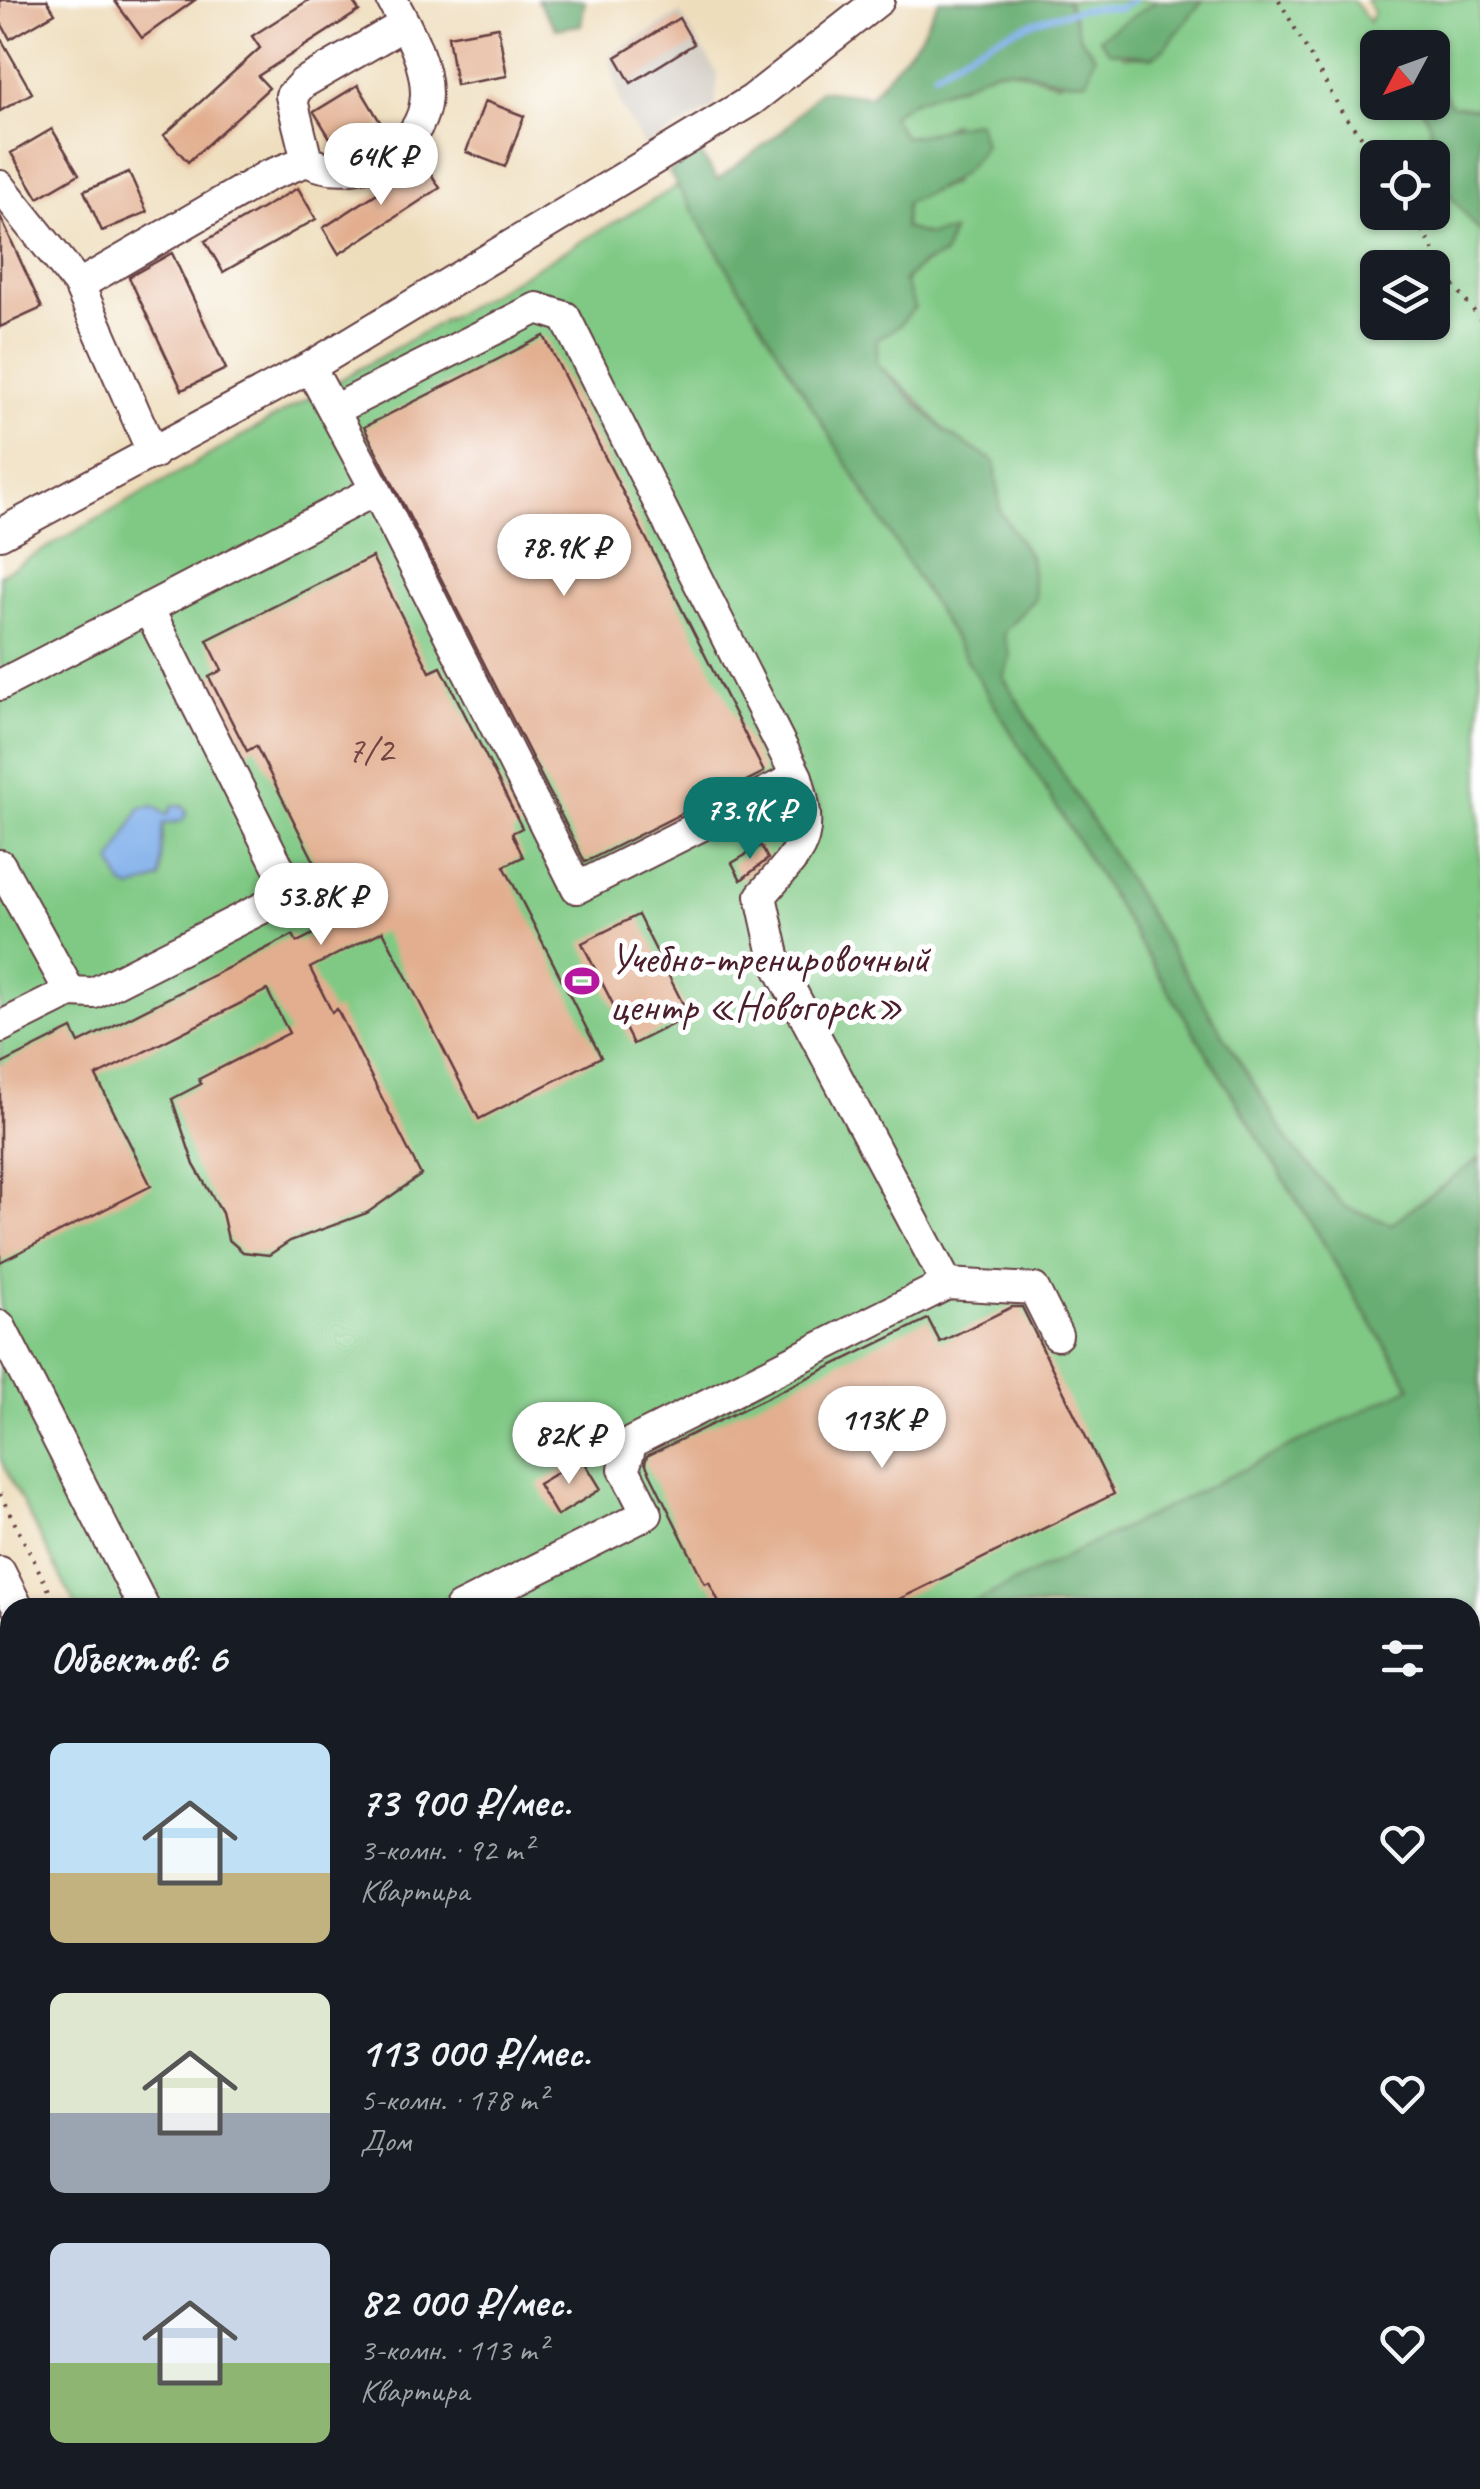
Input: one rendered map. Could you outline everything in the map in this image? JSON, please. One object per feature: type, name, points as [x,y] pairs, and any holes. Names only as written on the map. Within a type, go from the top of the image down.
[{"type":"street","points":[[0,534],[310,366],[752,100],[879,0]]},
{"type":"street","points":[[79,285],[266,176],[307,161],[336,170],[368,167],[405,142],[423,117],[426,90],[419,56],[398,12],[291,96],[307,161]]},
{"type":"street","points":[[0,186],[79,285],[152,454]]},
{"type":"street","points":[[334,410],[537,308],[565,317],[797,777],[808,816],[802,846],[761,896],[775,960],[947,1284]]},
{"type":"street","points":[[310,366],[577,888],[797,777]]},
{"type":"street","points":[[0,685],[376,490]]},
{"type":"street","points":[[0,1027],[70,992],[94,993],[278,900],[285,880],[148,608]]},
{"type":"street","points":[[0,866],[70,992]]},
{"type":"street","points":[[480,1598],[646,1514],[624,1469],[632,1442],[947,1284],[1034,1289],[1058,1334]]},
{"type":"street","points":[[0,1326],[139,1598]]},
{"type":"street","points":[[0,1572],[13,1598]]},
{"type":"path","points":[[1279,0],[1343,114],[1364,140]]},
{"type":"path","points":[[1422,230],[1452,283],[1480,318]]},
{"type":"path","points":[[0,1494],[53,1598]]},
{"type":"shaded area","points":[[680,13],[718,74],[715,107],[645,147],[621,107],[610,55]]},
{"type":"green space","points":[[537,0],[585,0],[581,25],[556,29]]},
{"type":"green space","points":[[939,0],[1067,0],[1080,37],[1095,56],[1087,80],[996,70],[917,100],[891,116],[904,137],[978,122],[984,145],[960,175],[906,203],[904,228],[928,235],[952,231],[944,255],[921,264],[904,281],[915,307],[899,326],[877,339],[877,364],[946,432],[995,462],[1000,511],[1030,557],[1035,598],[1003,633],[1010,657],[1003,677],[1291,1145],[1345,1207],[1391,1224],[1480,1158],[1480,1598],[982,1598],[1411,1387],[669,172],[700,153],[717,180],[785,129],[820,90],[870,96],[919,38]]},
{"type":"green space","points":[[1067,0],[1158,0],[1112,31],[1123,56],[1152,57],[1164,49],[1203,0],[1353,0],[1369,22],[1374,12],[1366,0],[1480,0],[1477,110],[1450,104],[1450,30],[1360,30],[1360,120],[1428,120],[1434,131],[1433,140],[1360,140],[1360,230],[1450,230],[1450,192],[1480,232],[1480,1158],[1391,1224],[1345,1207],[1291,1145],[1003,677],[1010,657],[1003,633],[1030,557],[1000,511],[994,462],[946,432],[917,399],[877,364],[876,339],[899,326],[907,280],[919,267],[944,255],[952,232],[928,235],[903,228],[906,202],[953,183],[953,123],[930,136],[903,137],[891,116],[912,98],[962,85],[984,72],[1010,69],[1059,83],[1095,56],[1080,37]]},
{"type":"green space","points":[[1158,0],[1203,0],[1164,49],[1152,57],[1109,51],[1099,38]]},
{"type":"green space","points":[[1450,103],[1480,109],[1480,232],[1450,193],[1450,140],[1431,140],[1428,120],[1450,120]]},
{"type":"green space","name":"Учебно-тренировочный центр «Новогорск»","points":[[678,186],[1411,1388],[982,1598],[71,1598],[0,1459],[0,575]]},
{"type":"water","points":[[173,805],[183,806],[187,812],[182,821],[163,824],[160,879],[131,889],[122,884],[112,862],[140,808],[154,806],[167,815]]},
{"type":"building","points":[[0,0],[47,0],[55,13],[10,39],[0,21]]},
{"type":"building","points":[[114,0],[195,0],[142,38]]},
{"type":"building","points":[[309,0],[352,0],[359,11],[258,76],[269,88],[188,162],[164,135],[260,48],[252,36]]},
{"type":"building","points":[[679,18],[694,44],[631,83],[616,57]]},
{"type":"building","points":[[498,27],[507,76],[456,85],[448,36]]},
{"type":"building","points":[[0,37],[32,93],[0,111]]},
{"type":"building","points":[[358,85],[382,125],[337,149],[314,112]]},
{"type":"building","points":[[485,101],[524,116],[505,167],[466,152]]},
{"type":"building","points":[[52,129],[79,174],[38,198],[11,153]]},
{"type":"building","points":[[424,163],[440,188],[339,254],[323,228]]},
{"type":"building","points":[[129,172],[147,212],[102,231],[84,191]]},
{"type":"building","points":[[298,188],[316,219],[223,272],[205,241]]},
{"type":"building","points":[[0,216],[42,308],[0,327]]},
{"type":"building","points":[[172,253],[226,369],[182,390],[129,277]]},
{"type":"building","points":[[544,336],[764,772],[585,862],[364,427]]},
{"type":"building","points":[[372,557],[430,672],[441,667],[522,828],[512,833],[523,857],[504,866],[601,1057],[479,1119],[383,931],[310,968],[332,1012],[337,1009],[421,1175],[367,1213],[290,1241],[269,1255],[243,1252],[228,1239],[222,1213],[194,1165],[172,1099],[201,1084],[199,1079],[289,1033],[267,990],[96,1076],[151,1186],[0,1262],[0,1065],[72,1029],[79,1043],[293,935],[297,942],[343,919],[256,746],[247,751],[209,677],[222,670],[207,640]]},
{"type":"building","points":[[761,846],[768,859],[741,880],[732,863]]},
{"type":"building","points":[[638,915],[689,1016],[633,1044],[582,943]]},
{"type":"building","points":[[1012,1307],[1022,1307],[1114,1494],[901,1598],[717,1598],[709,1582],[705,1584],[645,1463],[647,1456],[928,1319],[940,1342]]},
{"type":"building","points":[[582,1458],[601,1489],[557,1516],[538,1484]]},
{"type":"waterway","points":[[935,73],[1023,26],[1074,11],[1119,9],[1133,0]]},
{"type":"place","name":"Учебно-тренировочный центр «Новогорск»","points":[[582,981]]}]
